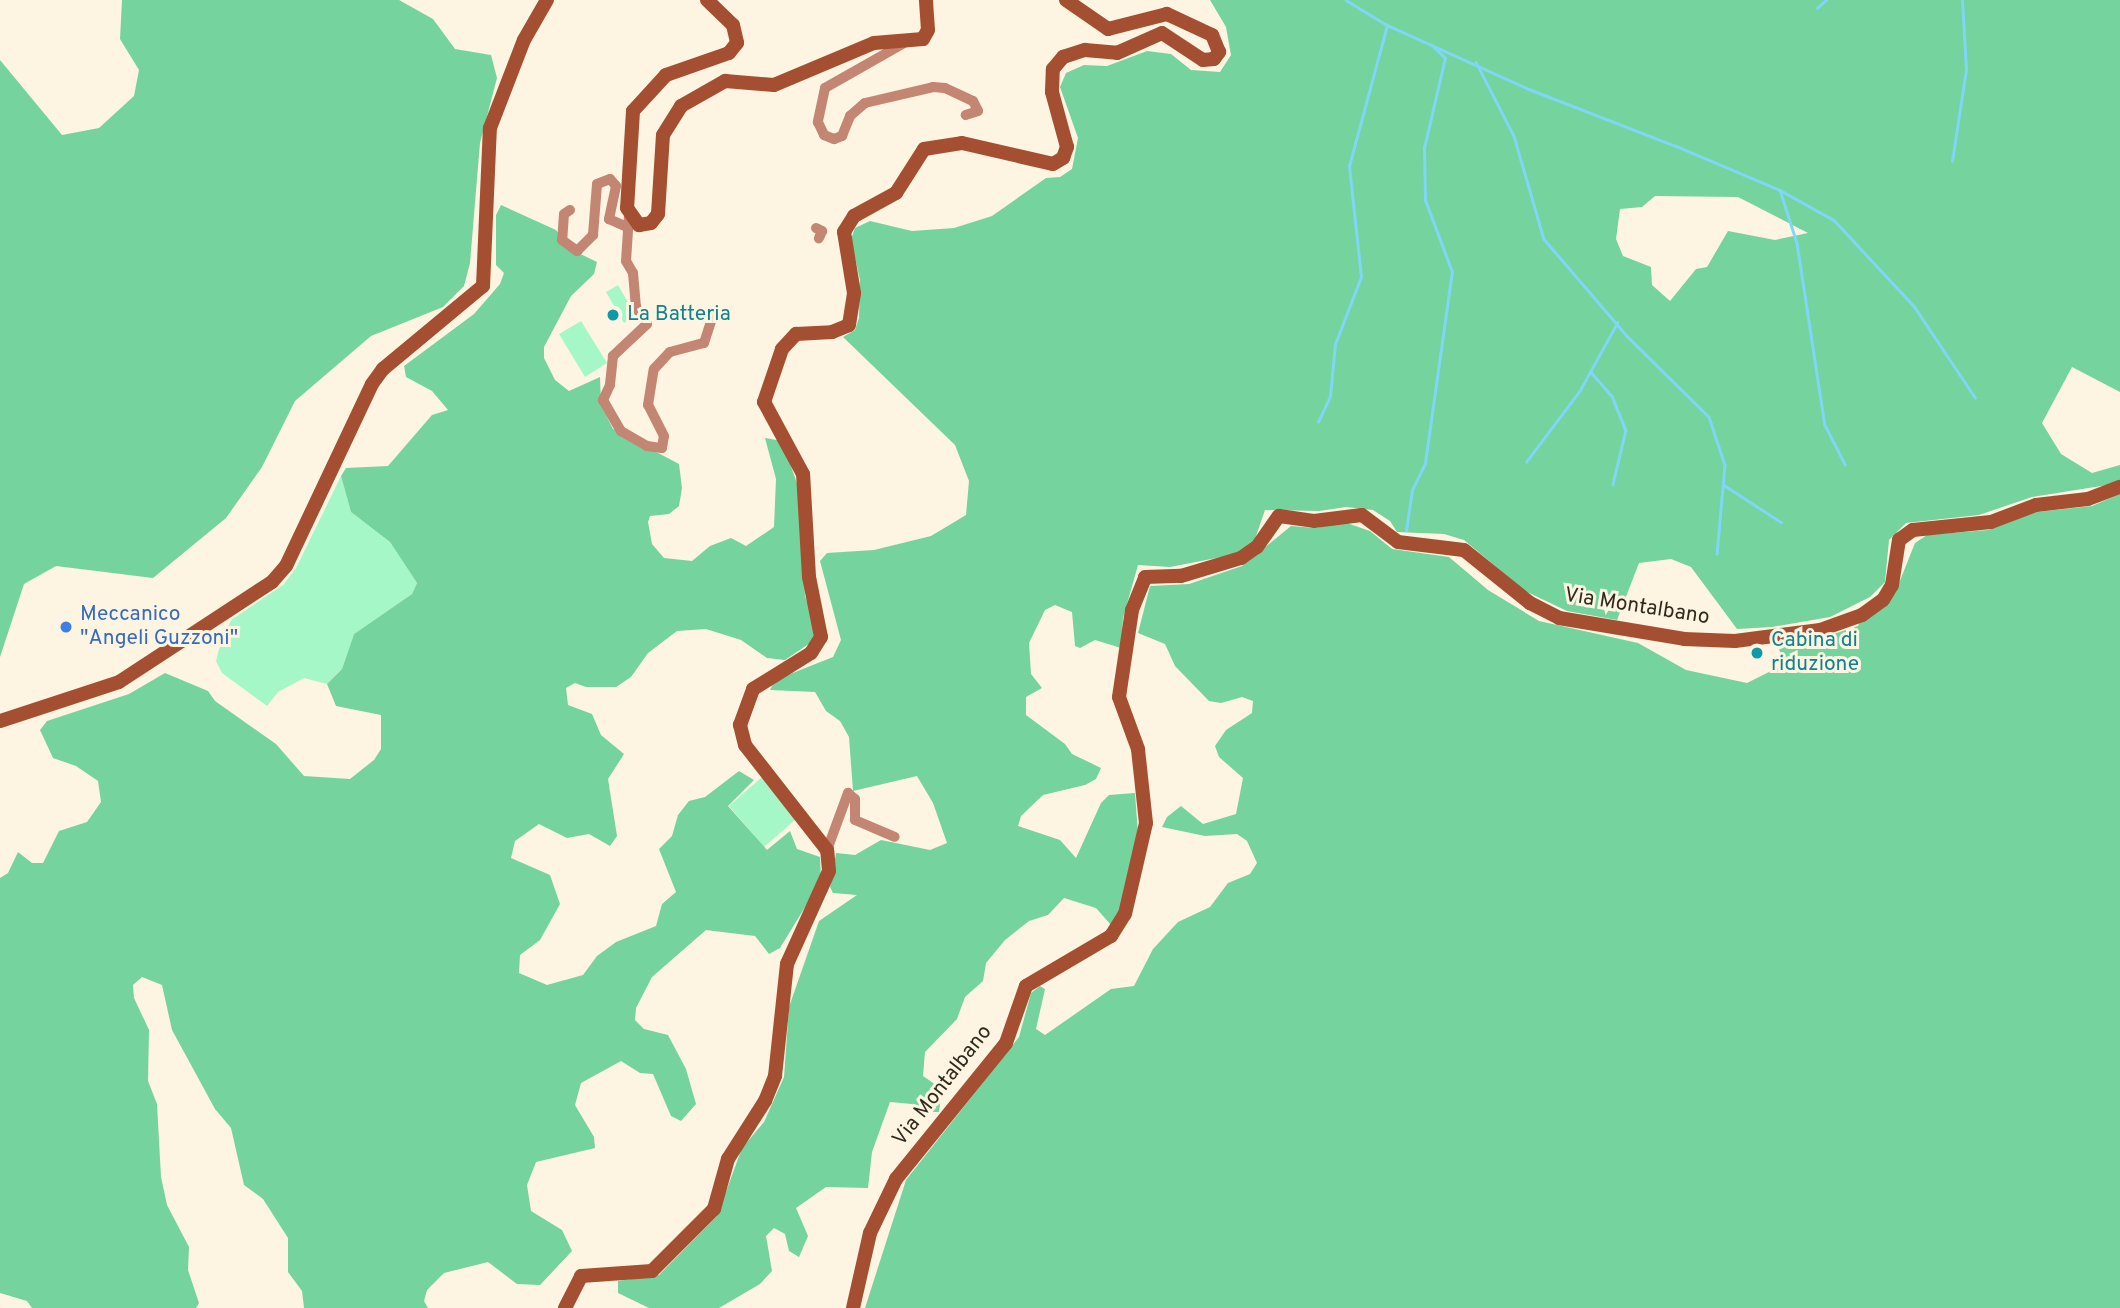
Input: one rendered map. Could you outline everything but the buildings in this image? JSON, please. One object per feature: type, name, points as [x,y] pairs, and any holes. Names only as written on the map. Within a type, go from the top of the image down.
[{"type":"street","points":[[0,721],[119,682],[272,582],[286,566],[372,384],[383,369],[483,286],[490,128],[524,40],[547,0]]},
{"type":"street","points":[[707,0],[733,25],[737,43],[729,53],[666,75],[638,103],[630,123],[626,261],[633,272],[636,306],[647,324],[613,356],[610,385],[603,400],[621,431],[647,446],[662,448],[664,436],[648,405],[654,369],[670,352],[704,342],[714,313]]},
{"type":"street","points":[[926,0],[927,34],[906,41],[825,88],[818,122],[824,135],[834,139],[842,136],[849,117],[864,103],[933,87],[945,88],[973,101],[978,111],[966,115]]},
{"type":"street","points":[[565,1308],[581,1276],[652,1271],[714,1209],[728,1159],[765,1101],[775,1076],[787,964],[796,936],[825,886],[830,865],[827,850],[750,752],[741,731],[740,717],[754,689],[811,653],[821,637],[809,577],[803,474],[787,440],[768,416],[764,396],[787,340],[802,332],[839,331],[852,320],[855,293],[844,232],[854,216],[896,192],[924,149],[962,143],[1054,164],[1063,158],[1067,147],[1052,92],[1054,69],[1063,57],[1085,50],[1117,53],[1162,33],[1203,61],[1214,60],[1219,52],[1212,35],[1167,14],[1108,29],[1066,0]]},
{"type":"street","points":[[570,210],[564,214],[562,240],[577,251],[593,235],[597,184],[610,180],[616,186],[610,219],[628,220],[642,225],[658,214],[663,135],[674,114],[696,95],[732,80],[774,85],[874,43],[906,41]]},
{"type":"street","name":"Via Montalbano","points":[[853,1308],[870,1233],[896,1179],[1006,1043],[1026,986],[1111,936],[1125,914],[1146,827],[1138,749],[1119,697],[1132,610],[1145,577],[1181,576],[1241,558],[1257,547],[1279,516],[1314,521],[1362,515],[1398,542],[1464,550],[1530,603],[1559,618],[1684,639],[1735,641],[1820,630],[1862,615],[1883,600],[1892,586],[1899,540],[1913,530],[1991,522],[2036,505],[2088,499],[2120,487]]},
{"type":"street","points":[[827,850],[848,793],[854,796],[855,820],[895,837]]},
{"type":"green space","points":[[122,0],[399,0],[433,19],[455,49],[491,55],[497,78],[480,143],[470,263],[464,286],[443,307],[371,336],[295,401],[262,467],[226,518],[153,578],[56,566],[24,584],[0,657],[0,60],[62,135],[99,128],[134,96],[139,70],[120,39]]},
{"type":"green space","points":[[1210,0],[2120,0],[2120,392],[2072,367],[2042,423],[2061,454],[2092,473],[2120,465],[2120,483],[2032,497],[1979,515],[1906,523],[1889,540],[1885,582],[1870,597],[1830,617],[1772,627],[1737,629],[1691,567],[1671,559],[1639,563],[1617,620],[1567,611],[1525,591],[1464,540],[1444,534],[1397,532],[1390,521],[1373,510],[1346,507],[1319,511],[1265,510],[1255,539],[1237,554],[1170,567],[1138,565],[1123,618],[1121,648],[1095,640],[1080,648],[1075,646],[1072,612],[1055,605],[1045,610],[1029,643],[1031,674],[1042,688],[1026,697],[1026,715],[1065,744],[1072,754],[1101,768],[1096,779],[1085,785],[1043,795],[1021,816],[1018,826],[1060,840],[1076,858],[1101,803],[1109,795],[1135,793],[1138,834],[1122,911],[1111,925],[1096,908],[1064,898],[1048,915],[1029,921],[1005,940],[986,963],[983,981],[965,997],[957,1019],[925,1052],[923,1076],[942,1089],[939,1112],[919,1112],[912,1104],[890,1102],[872,1152],[868,1188],[826,1187],[796,1208],[808,1236],[799,1257],[789,1251],[785,1234],[774,1228],[766,1236],[772,1271],[760,1284],[719,1308],[649,1308],[618,1293],[618,1281],[659,1275],[717,1216],[742,1148],[764,1122],[784,1077],[789,1007],[819,921],[857,895],[833,893],[830,887],[836,853],[855,855],[881,840],[930,850],[947,843],[933,803],[917,776],[853,791],[849,737],[840,721],[826,711],[815,692],[770,690],[775,680],[833,657],[841,640],[820,561],[827,553],[874,550],[931,536],[966,515],[969,481],[955,445],[843,337],[855,330],[859,318],[860,280],[851,239],[855,228],[870,221],[912,231],[954,228],[992,216],[1046,178],[1060,177],[1072,169],[1078,138],[1060,87],[1066,73],[1084,65],[1107,66],[1147,51],[1171,54],[1191,70],[1220,72],[1231,55],[1226,27]],"holes":[[[1655,196],[1738,197],[1808,233],[1775,240],[1728,231],[1707,267],[1696,269],[1670,301],[1652,285],[1651,267],[1623,256],[1616,239],[1620,209],[1642,207]]]},
{"type":"green space","points":[[501,205],[556,230],[570,249],[597,262],[594,274],[571,296],[544,347],[544,358],[555,380],[569,391],[600,377],[601,405],[613,429],[679,464],[682,488],[679,506],[669,514],[650,516],[648,522],[652,544],[664,558],[692,561],[710,546],[731,538],[746,546],[774,527],[776,479],[765,438],[782,441],[799,489],[805,596],[815,624],[813,641],[785,660],[767,658],[741,640],[706,629],[677,631],[648,653],[631,677],[616,687],[586,687],[575,683],[566,688],[568,705],[592,714],[601,735],[624,754],[608,779],[617,836],[610,846],[589,834],[567,838],[539,824],[515,841],[511,858],[550,875],[560,904],[540,940],[520,955],[519,973],[547,985],[583,975],[597,956],[616,942],[656,926],[662,904],[676,892],[659,849],[672,836],[678,815],[689,801],[705,797],[739,771],[754,780],[728,806],[767,850],[790,831],[797,849],[820,857],[821,881],[780,948],[769,954],[755,936],[706,930],[652,977],[636,1008],[635,1020],[644,1029],[668,1035],[686,1069],[696,1104],[681,1121],[671,1116],[653,1074],[640,1073],[621,1061],[581,1083],[575,1105],[594,1137],[595,1148],[536,1162],[527,1185],[531,1211],[562,1230],[572,1251],[540,1285],[517,1284],[488,1262],[444,1273],[427,1290],[424,1301],[428,1308],[304,1308],[302,1291],[288,1272],[288,1238],[263,1199],[244,1185],[231,1128],[215,1109],[172,1030],[162,985],[142,977],[133,985],[134,998],[149,1030],[148,1081],[157,1104],[161,1177],[167,1205],[189,1247],[188,1270],[199,1303],[196,1308],[32,1308],[27,1301],[0,1293],[0,878],[8,873],[18,852],[32,863],[43,863],[59,831],[87,822],[101,802],[98,781],[76,766],[53,758],[40,730],[47,721],[129,694],[165,673],[208,691],[215,701],[276,744],[304,776],[350,779],[374,760],[381,749],[381,715],[336,706],[327,684],[342,669],[354,634],[412,594],[417,583],[390,542],[351,512],[341,476],[346,468],[388,466],[432,415],[448,410],[432,391],[406,377],[404,366],[474,314],[500,284],[504,273],[496,265],[496,215]]},
{"type":"green space","points":[[618,285],[636,316],[624,323],[606,292]]},
{"type":"green space","points":[[581,321],[607,363],[585,377],[559,334]]},
{"type":"green space","points":[[341,476],[351,512],[390,542],[417,583],[412,594],[354,634],[342,669],[327,684],[304,678],[278,692],[267,706],[222,673],[216,661],[219,649],[231,620],[283,585],[296,568]]},
{"type":"green space","points":[[2120,494],[2120,1308],[865,1308],[906,1180],[1019,1037],[1031,993],[1040,986],[1045,989],[1036,1029],[1045,1035],[1111,989],[1134,986],[1153,949],[1178,922],[1210,907],[1228,883],[1250,874],[1257,863],[1247,841],[1237,834],[1205,836],[1162,827],[1167,817],[1181,806],[1203,824],[1236,814],[1243,778],[1219,757],[1215,746],[1226,730],[1252,713],[1253,701],[1242,697],[1221,703],[1209,701],[1175,666],[1165,644],[1138,633],[1150,586],[1189,584],[1242,566],[1291,526],[1316,528],[1344,522],[1370,531],[1392,549],[1449,557],[1488,590],[1539,621],[1638,643],[1686,670],[1747,683],[1783,665],[1778,644],[1812,641],[1858,626],[1862,615],[1895,593],[1915,543],[1927,535],[1988,530],[2037,512],[2092,506]]},
{"type":"green space","points":[[762,777],[796,819],[764,847],[729,806]]},
{"type":"waterway","points":[[1346,0],[1387,25],[1529,89],[1780,190],[1834,220],[1914,306],[1975,397]]},
{"type":"waterway","points":[[1817,8],[1826,0]]},
{"type":"waterway","points":[[1952,161],[1966,70],[1962,0]]},
{"type":"waterway","points":[[1318,422],[1330,396],[1335,344],[1361,277],[1349,166],[1387,25]]},
{"type":"waterway","points":[[1406,531],[1412,490],[1425,463],[1452,272],[1425,200],[1424,148],[1445,58],[1431,45]]},
{"type":"waterway","points":[[1476,62],[1514,136],[1544,239],[1627,336],[1709,417],[1725,465],[1717,554]]},
{"type":"waterway","points":[[1780,190],[1797,243],[1825,425],[1845,464]]},
{"type":"waterway","points":[[1526,462],[1580,390],[1617,323]]},
{"type":"waterway","points":[[1591,372],[1612,396],[1626,430],[1613,484]]},
{"type":"waterway","points":[[1724,485],[1781,522]]},
{"type":"place","name":"La Batteria","points":[[613,315]]},
{"type":"place","name":"Meccanico \"Angeli Guzzoni\"","points":[[66,627]]},
{"type":"place","name":"Cabina di riduzione","points":[[1757,653]]}]
